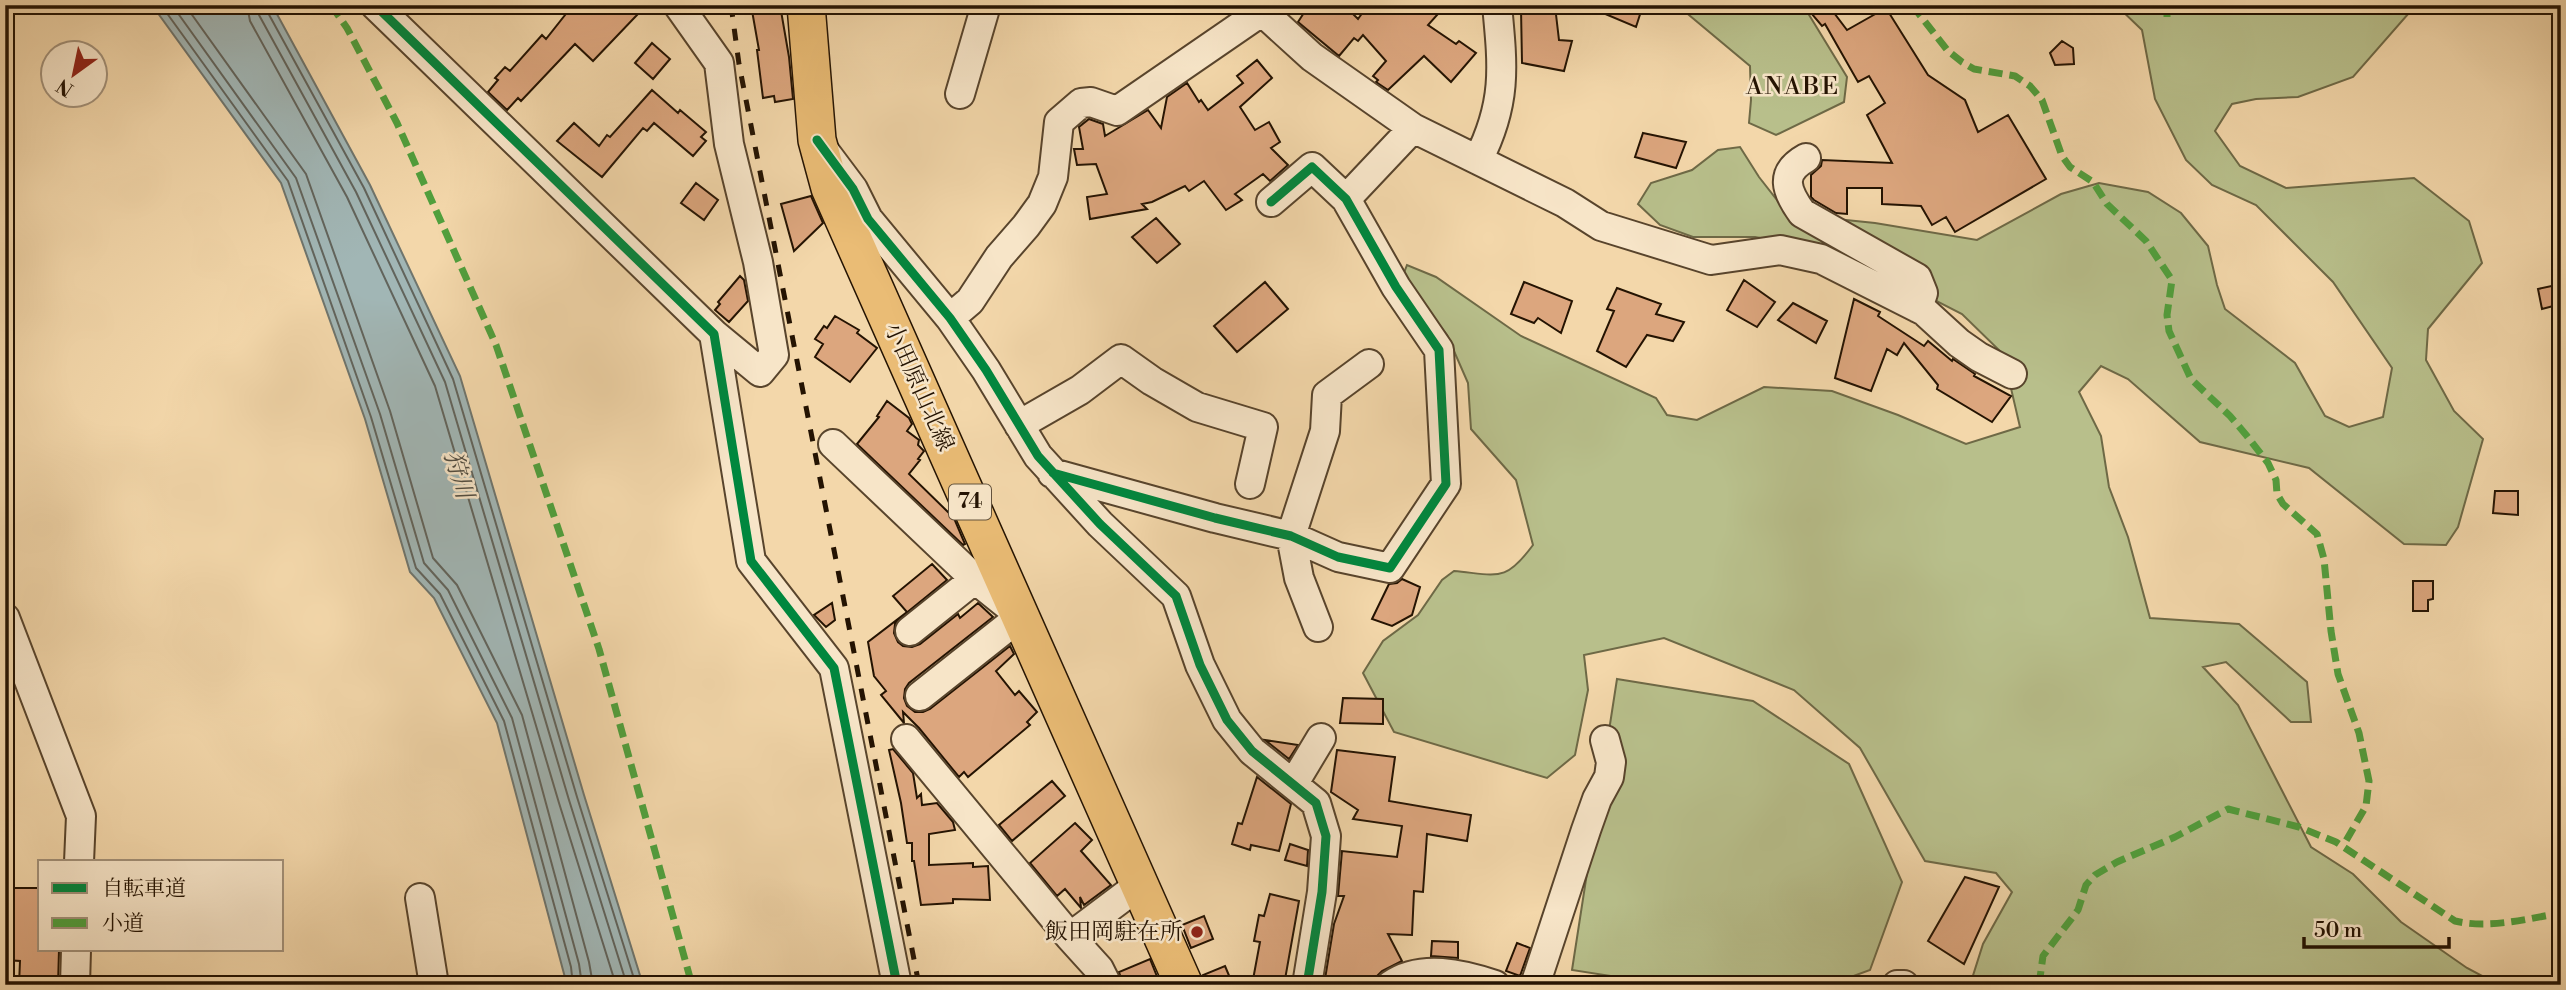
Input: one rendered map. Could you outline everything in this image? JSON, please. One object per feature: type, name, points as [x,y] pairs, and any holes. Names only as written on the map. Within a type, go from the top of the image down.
[{"type":"main road","name":"小田原山北線","points":[[806,5],[817,140],[830,188],[985,571],[1021,617],[1185,985]]},
{"type":"street","points":[[375,5],[714,334],[760,372],[774,355],[758,262],[729,144],[719,63],[678,5]]},
{"type":"street","points":[[960,94],[986,5]]},
{"type":"street","points":[[1478,160],[1492,133],[1499,104],[1502,57],[1497,5]]},
{"type":"street","points":[[950,318],[970,301],[999,257],[1042,204],[1053,177],[1059,122],[1069,111],[1081,103],[1091,102],[1117,111],[1258,9],[1312,57],[1413,128],[1565,203],[1601,226],[1711,260],[1780,250],[1821,259],[1918,308],[1979,357],[2012,374]]},
{"type":"street","points":[[1346,199],[1413,128]]},
{"type":"street","points":[[817,140],[853,189],[868,219],[950,318],[1052,473],[1100,524],[1176,596],[1200,665],[1227,720],[1252,751],[1315,803],[1326,836],[1322,892],[1307,985]]},
{"type":"street","points":[[1806,158],[1794,165],[1787,179],[1791,198],[1802,213],[1916,278],[1923,293],[1918,308]]},
{"type":"street","points":[[1052,473],[1291,536],[1338,557],[1390,568],[1446,484],[1439,350],[1396,287],[1346,199],[1312,167],[1271,202]]},
{"type":"street","points":[[714,334],[751,561],[834,668],[897,985]]},
{"type":"street","points":[[1019,425],[1080,390],[1121,359],[1197,407],[1263,427],[1250,484]]},
{"type":"street","points":[[1318,627],[1299,578],[1291,536],[1325,431],[1327,395],[1369,364]]},
{"type":"street","points":[[833,444],[985,571],[910,631]]},
{"type":"street","points":[[920,696],[1021,617]]},
{"type":"street","points":[[5,618],[81,816],[79,860]]},
{"type":"street","points":[[1294,783],[1321,737]]},
{"type":"street","points":[[906,739],[1099,969],[1107,985]]},
{"type":"street","points":[[1535,985],[1590,820],[1609,777],[1611,762],[1605,740]]},
{"type":"street","points":[[1070,937],[1139,885]]},
{"type":"street","points":[[420,898],[435,985]]},
{"type":"street","points":[[75,985],[76,951]]},
{"type":"street","points":[[1391,985],[1401,978],[1445,973],[1455,973],[1495,985]]},
{"type":"street","points":[[1897,985],[1904,985]]},
{"type":"green space","points":[[1677,5],[1803,5],[1847,77],[1844,102],[1776,135],[1749,123],[1750,66]]},
{"type":"green space","points":[[2116,5],[2416,5],[2353,77],[2298,97],[2256,99],[2232,104],[2215,131],[2240,166],[2286,188],[2414,178],[2469,221],[2482,263],[2428,329],[2426,360],[2454,411],[2483,439],[2458,527],[2446,545],[2404,544],[2309,468],[2200,442],[2128,379],[2101,366],[2079,392],[2101,436],[2109,487],[2128,537],[2150,618],[2239,624],[2307,682],[2311,722],[2291,722],[2226,662],[2203,667],[2238,705],[2311,847],[2353,874],[2401,922],[2467,968],[2499,985],[1970,985],[1983,944],[2012,892],[1996,873],[1925,861],[1860,748],[1794,690],[1664,638],[1584,655],[1588,690],[1575,755],[1547,778],[1394,732],[1363,673],[1383,641],[1418,615],[1442,580],[1454,571],[1500,574],[1515,566],[1533,545],[1516,480],[1471,429],[1468,383],[1447,335],[1402,278],[1407,265],[1436,277],[1521,336],[1656,398],[1667,415],[1697,420],[1764,387],[1832,391],[1966,444],[2020,427],[2003,354],[1962,314],[1843,253],[1755,237],[1693,237],[1660,225],[1638,204],[1651,183],[1692,170],[1718,150],[1740,147],[1788,214],[1875,223],[1977,240],[2061,194],[2099,183],[2148,192],[2181,213],[2208,246],[2225,309],[2295,363],[2325,416],[2349,427],[2383,417],[2392,368],[2333,282],[2256,205],[2212,185],[2186,160],[2155,99],[2142,30]]},
{"type":"green space","points":[[1617,679],[1753,701],[1849,764],[1902,882],[1870,970],[1829,985],[1668,985],[1572,970]]},
{"type":"water","name":"狩川","points":[[152,5],[272,5],[370,185],[460,376],[643,985],[567,985],[497,723],[434,598],[410,572],[365,419],[281,183]]},
{"type":"building","points":[[573,5],[627,5],[637,15],[593,61],[575,44],[521,101],[518,98],[507,110],[488,92],[498,80],[495,78],[505,67],[510,71],[542,35],[546,39]]},
{"type":"building","points":[[751,5],[780,5],[793,99],[775,102],[774,96],[763,98],[759,50]]},
{"type":"building","points":[[1309,5],[1336,5],[1345,12],[1348,9],[1358,19],[1368,5],[1446,5],[1428,25],[1456,44],[1459,41],[1476,53],[1451,82],[1424,56],[1388,90],[1376,82],[1378,80],[1373,76],[1386,61],[1363,35],[1358,41],[1354,38],[1339,56],[1298,22]]},
{"type":"building","points":[[1584,5],[1643,5],[1636,27]]},
{"type":"building","points":[[1814,5],[1828,5],[1847,30],[1886,8],[1928,75],[1965,100],[1978,132],[2008,115],[2046,179],[1955,232],[1946,217],[1932,225],[1921,206],[1882,204],[1882,188],[1847,188],[1847,214],[1836,213],[1814,200],[1811,197],[1811,175],[1821,166],[1822,160],[1892,163],[1867,115],[1885,103],[1869,76],[1858,82],[1825,24],[1822,26],[1811,13],[1816,9]]},
{"type":"building","points":[[1555,6],[1559,40],[1572,41],[1564,71],[1522,63],[1521,9]]},
{"type":"building","points":[[2062,41],[2073,48],[2074,64],[2055,65],[2050,53]]},
{"type":"building","points":[[652,43],[670,59],[653,79],[635,63]]},
{"type":"building","points":[[1257,60],[1272,78],[1240,107],[1255,130],[1269,122],[1280,142],[1271,148],[1288,165],[1270,181],[1263,174],[1235,194],[1242,200],[1226,210],[1204,181],[1189,191],[1185,186],[1142,204],[1147,209],[1090,219],[1087,197],[1107,194],[1096,164],[1077,165],[1074,149],[1083,149],[1079,127],[1089,119],[1103,124],[1105,136],[1148,110],[1161,128],[1167,97],[1187,83],[1199,102],[1201,100],[1208,110],[1243,83],[1237,76]]},
{"type":"building","points":[[652,90],[678,113],[680,110],[706,132],[701,137],[706,141],[693,156],[654,123],[647,131],[643,128],[602,177],[557,141],[574,123],[599,146]]},
{"type":"building","points":[[1643,133],[1686,142],[1676,168],[1635,157]]},
{"type":"building","points":[[696,183],[718,200],[704,220],[681,203]]},
{"type":"building","points":[[811,196],[823,223],[794,251],[781,204]]},
{"type":"building","points":[[1156,218],[1180,244],[1157,263],[1132,237]]},
{"type":"building","points":[[740,276],[744,280],[748,301],[729,322],[715,310],[720,304],[718,302]]},
{"type":"building","points":[[1744,280],[1775,302],[1757,327],[1727,310]]},
{"type":"building","points":[[1265,282],[1288,309],[1237,352],[1214,326]]},
{"type":"building","points":[[1524,282],[1572,301],[1561,333],[1538,318],[1534,323],[1511,314]]},
{"type":"building","points":[[2561,284],[2561,304],[2542,309],[2538,289]]},
{"type":"building","points":[[1617,288],[1661,304],[1656,314],[1684,322],[1673,341],[1647,335],[1626,367],[1597,351],[1614,311],[1607,309]]},
{"type":"building","points":[[1854,299],[1880,312],[1878,316],[1924,346],[1928,341],[1952,361],[1953,359],[1975,374],[1974,376],[2011,396],[1992,422],[1937,389],[1938,385],[1904,343],[1897,355],[1887,349],[1871,391],[1835,378]]},
{"type":"building","points":[[1793,303],[1827,321],[1816,343],[1778,320]]},
{"type":"building","points":[[835,316],[859,330],[857,333],[877,348],[850,382],[815,357],[823,344],[815,339]]},
{"type":"building","points":[[887,401],[909,418],[912,424],[907,431],[919,440],[918,445],[924,451],[909,474],[949,513],[951,511],[965,544],[857,444],[879,417],[877,416]]},
{"type":"building","points":[[2495,491],[2518,491],[2518,515],[2493,513]]},
{"type":"building","points":[[932,564],[947,580],[895,624],[894,633],[898,642],[912,647],[920,644],[958,614],[960,618],[978,603],[993,617],[909,683],[904,698],[907,706],[915,712],[930,709],[1010,646],[1014,654],[996,671],[1015,695],[1019,691],[1037,712],[1027,722],[1030,725],[968,777],[964,772],[959,777],[919,728],[903,712],[904,723],[881,695],[886,691],[874,676],[868,642],[907,612],[893,596]]},
{"type":"building","points":[[1402,579],[1420,587],[1412,615],[1392,626],[1372,619],[1389,584]]},
{"type":"building","points":[[2413,581],[2433,581],[2433,599],[2428,600],[2428,611],[2413,611]]},
{"type":"building","points":[[832,603],[835,620],[826,627],[814,615]]},
{"type":"building","points":[[1343,698],[1383,699],[1383,724],[1340,723]]},
{"type":"building","points":[[1265,740],[1298,745],[1289,759]]},
{"type":"building","points":[[893,749],[913,773],[917,798],[921,794],[922,805],[937,803],[953,822],[955,830],[929,834],[929,865],[973,863],[973,867],[988,866],[990,900],[953,899],[953,903],[921,905],[912,861],[912,843],[907,843],[889,750]]},
{"type":"building","points":[[1337,750],[1395,757],[1389,801],[1471,815],[1467,841],[1427,834],[1423,892],[1414,891],[1412,935],[1388,934],[1402,961],[1382,971],[1376,977],[1374,985],[1324,985],[1334,924],[1344,896],[1338,896],[1342,851],[1397,857],[1402,826],[1353,819],[1358,810],[1331,792]]},
{"type":"building","points":[[1257,777],[1291,804],[1279,851],[1251,845],[1250,850],[1232,844],[1238,823],[1242,824]]},
{"type":"building","points":[[1052,781],[1065,796],[1012,841],[999,825]]},
{"type":"building","points":[[1075,823],[1092,840],[1081,851],[1111,885],[1084,905],[1080,897],[1081,908],[1065,889],[1057,896],[1030,863]]},
{"type":"building","points":[[1290,844],[1308,850],[1307,866],[1285,860]]},
{"type":"building","points":[[1965,877],[1999,887],[1964,964],[1928,941]]},
{"type":"building","points":[[5,888],[38,888],[38,951],[59,951],[58,985],[19,985],[20,961],[5,960]]},
{"type":"building","points":[[1270,894],[1299,901],[1284,985],[1252,985],[1260,942],[1254,941],[1259,915],[1264,916]]},
{"type":"building","name":"飯田岡駐在所","points":[[1204,916],[1213,939],[1191,948],[1182,925]]},
{"type":"building","points":[[1432,941],[1458,942],[1458,958],[1431,956]]},
{"type":"building","points":[[1517,943],[1530,948],[1520,976],[1506,971]]},
{"type":"building","points":[[1150,959],[1158,979],[1145,985],[1123,985],[1119,972]]},
{"type":"building","points":[[1225,966],[1233,985],[1205,985],[1203,975]]},
{"type":"railway","points":[[731,5],[739,64],[919,985]]},
{"type":"marked path","points":[[331,5],[347,28],[397,123],[496,345],[599,649],[692,985]]},
{"type":"marked path","points":[[1912,5],[1948,51],[1962,62],[1974,69],[2015,76],[2030,86],[2042,100],[2062,156],[2070,167],[2093,182],[2107,204],[2146,241],[2172,280],[2167,315],[2169,331],[2191,379],[2247,436],[2268,463],[2276,480],[2277,494],[2283,504],[2317,534],[2324,559],[2338,674],[2359,733],[2369,781],[2366,806],[2343,846]]},
{"type":"marked path","points":[[2167,5],[2167,17]]},
{"type":"marked path","points":[[2039,985],[2043,956],[2078,910],[2086,885],[2095,875],[2228,809],[2299,827],[2336,842],[2455,921],[2494,924],[2561,913]]},
{"type":"cycle path","points":[[375,5],[714,334],[751,561],[834,668],[897,985]]},
{"type":"cycle path","points":[[817,140],[853,189],[868,219],[950,318],[986,370],[1038,456],[1100,524],[1176,596],[1200,665],[1227,720],[1252,751],[1316,803],[1326,836],[1322,892],[1307,985]]},
{"type":"cycle path","points":[[1053,473],[1291,536],[1338,557],[1390,568],[1446,484],[1439,350],[1396,287],[1346,199],[1312,167],[1271,202]]},
{"type":"place","name":"飯田岡駐在所","points":[[1197,932]]},
{"type":"district","name":"ANABE","points":[[1793,87]]}]
